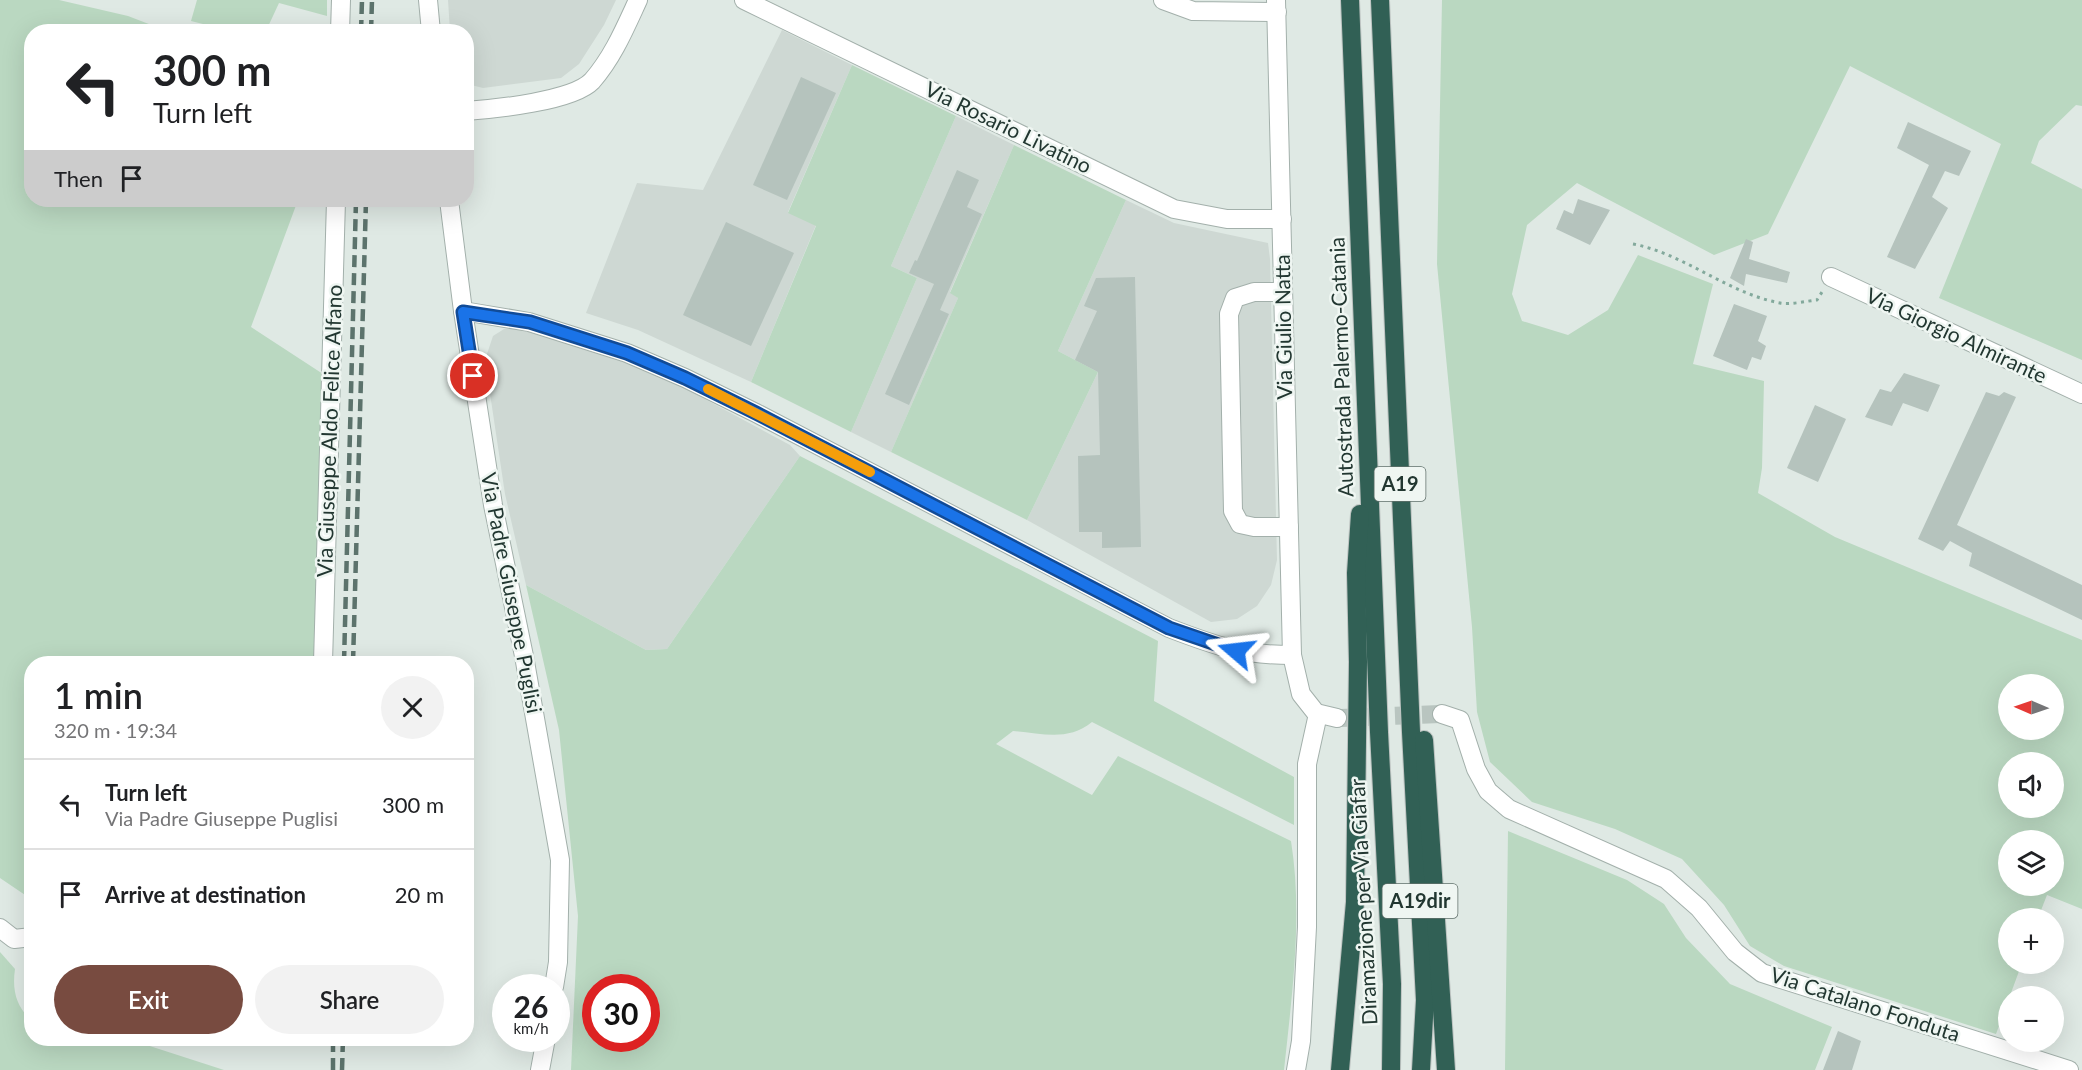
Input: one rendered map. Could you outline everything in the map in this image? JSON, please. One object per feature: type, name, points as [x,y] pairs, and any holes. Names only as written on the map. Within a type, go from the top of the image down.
[{"type":"highway","name":"Autostrada Palermo-Catania","points":[[1350,0],[1379,732]]},
{"type":"highway","name":"A19","points":[[1380,0],[1411,732]]},
{"type":"highway","points":[[1389,236],[1446,1070]]},
{"type":"highway","points":[[1340,1070],[1355,902],[1358,662],[1356,573],[1367,431]]},
{"type":"highway","name":"Diramazione per Via Giafar","points":[[1379,732],[1392,984],[1391,1070]]},
{"type":"highway","name":"A19dir","points":[[1411,732],[1425,1000],[1421,1070]]},
{"type":"street","points":[[340,24],[341,0]]},
{"type":"street","points":[[428,0],[430,24]]},
{"type":"street","points":[[474,110],[558,98],[590,83],[614,51],[638,0]]},
{"type":"street","name":"Via Rosario Livatino","points":[[744,0],[1174,209],[1227,219],[1281,219]]},
{"type":"street","points":[[1163,0],[1193,12],[1276,6]]},
{"type":"street","name":"Via Giulio Natta","points":[[1276,6],[1292,655],[1301,694],[1318,714]]},
{"type":"street","name":"Via Giuseppe Aldo Felice Alfano","points":[[323,656],[336,207]]},
{"type":"street","name":"Via Padre Giuseppe Puglisi","points":[[450,207],[463,312],[493,505],[526,667],[560,860],[556,974]]},
{"type":"street","name":"Via Giorgio Almirante","points":[[1831,278],[2082,394]]},
{"type":"street","points":[[1283,291],[1254,292],[1235,298],[1229,314],[1233,511],[1240,524],[1254,527],[1289,526]]},
{"type":"street","points":[[463,312],[530,322],[627,353],[756,413],[1169,628],[1236,651],[1258,655],[1292,655]]},
{"type":"street","points":[[1296,1070],[1301,1041],[1307,927],[1307,764],[1318,714],[1336,718]]},
{"type":"street","name":"Via Catalano Fonduta","points":[[1442,714],[1460,720],[1476,769],[1488,791],[1509,809],[1666,879],[1699,908],[1735,952],[1762,973],[2069,1070]]},
{"type":"street","points":[[0,928],[14,939],[24,938]]},
{"type":"street","points":[[540,1070],[543,1052]]},
{"type":"path","points":[[1633,244],[1650,247],[1734,289],[1782,303],[1817,300],[1831,278]]},
{"type":"shaded area","points":[[448,0],[616,0],[604,25],[579,64],[561,78],[483,88],[474,86],[474,24],[450,24]]},
{"type":"shaded area","points":[[782,30],[852,65],[788,212],[816,225],[751,382],[638,330],[586,313],[637,183],[703,190]]},
{"type":"shaded area","points":[[956,116],[1014,145],[950,292],[958,298],[891,452],[851,432],[917,278],[891,266]]},
{"type":"shaded area","points":[[1126,200],[1174,223],[1268,243],[1277,560],[1271,585],[1257,606],[1237,619],[1211,622],[1027,520],[1098,372],[1058,351]]},
{"type":"shaded area","points":[[516,328],[616,358],[677,384],[790,445],[800,456],[667,649],[646,650],[526,585],[505,494],[485,360],[493,336],[504,329]]},
{"type":"green space","points":[[0,0],[59,0],[128,16],[149,24],[24,24],[24,207],[295,207],[251,327],[323,374],[314,656],[24,656],[24,894],[0,878]]},
{"type":"green space","points":[[197,0],[327,0],[327,16],[279,3],[269,24],[203,24],[191,21]]},
{"type":"green space","points":[[1442,0],[2082,0],[2082,106],[2076,105],[2039,141],[2031,163],[2082,189],[2082,360],[1939,298],[2001,144],[1850,66],[1768,234],[1714,255],[1577,183],[1527,225],[1512,294],[1522,321],[1568,335],[1608,310],[1638,255],[1713,284],[1693,364],[1764,381],[1762,468],[1758,493],[1835,537],[2082,640],[2082,909],[2050,896],[2064,896],[2064,830],[1998,830],[1998,896],[2047,896],[2042,908],[1998,908],[1998,974],[2018,974],[2014,986],[1998,986],[1996,1034],[1784,966],[1750,946],[1724,905],[1682,859],[1615,829],[1532,802],[1490,762],[1477,712],[1472,627],[1437,264]]},
{"type":"green space","points":[[852,65],[956,116],[891,266],[917,278],[851,432],[751,382],[816,226],[788,213]]},
{"type":"green space","points":[[1014,145],[1126,200],[1058,351],[1098,372],[1027,520],[891,452],[958,298],[950,293]]},
{"type":"green space","points":[[800,456],[1158,641],[1154,701],[1294,777],[1294,825],[1092,722],[1083,728],[1064,734],[1013,731],[996,744],[1092,795],[1118,756],[1291,841],[1296,927],[1284,1070],[571,1070],[578,916],[559,730],[526,585],[646,650],[667,649]]},
{"type":"green space","points":[[1508,831],[1627,880],[1664,904],[1686,938],[1730,984],[1832,1027],[1815,1070],[1505,1070]]},
{"type":"green space","points":[[0,952],[15,969],[16,997],[24,1011],[24,1046],[150,1046],[224,1070],[0,1070]]},
{"type":"building","points":[[801,77],[836,93],[787,200],[753,185]]},
{"type":"building","points":[[1908,122],[1971,151],[1959,176],[1945,171],[1932,197],[1948,208],[1915,269],[1887,257],[1929,165],[1897,148]]},
{"type":"building","points":[[957,170],[979,180],[967,207],[982,214],[940,310],[949,314],[909,405],[885,394],[934,284],[909,273],[915,260],[917,261]]},
{"type":"building","points":[[1578,199],[1610,210],[1590,245],[1556,229],[1564,210],[1573,214]]},
{"type":"building","points":[[726,222],[794,253],[751,346],[683,315]]},
{"type":"building","points":[[1746,239],[1753,242],[1749,259],[1790,272],[1787,283],[1746,274],[1744,286],[1730,278]]},
{"type":"building","points":[[1135,277],[1141,547],[1102,548],[1102,532],[1079,532],[1078,456],[1100,455],[1098,372],[1075,360],[1097,311],[1084,306],[1096,278]]},
{"type":"building","points":[[1734,304],[1767,316],[1758,341],[1766,346],[1761,360],[1752,357],[1747,370],[1713,356]]},
{"type":"building","points":[[1904,373],[1940,385],[1928,412],[1903,403],[1892,426],[1865,417],[1880,389],[1891,392]]},
{"type":"building","points":[[1986,392],[1999,396],[2004,392],[2016,397],[1957,525],[2082,585],[2082,620],[1969,566],[1972,553],[1950,541],[1943,551],[1918,539]]},
{"type":"building","points":[[1815,405],[1846,419],[1818,482],[1787,468]]},
{"type":"building","points":[[1838,1031],[1861,1041],[1852,1070],[1823,1070]]},
{"type":"tunnel","points":[[1341,718],[1442,714]]},
{"type":"railway","points":[[361,24],[362,0]]},
{"type":"railway","points":[[371,24],[372,0]]},
{"type":"railway","points":[[344,656],[356,207]]},
{"type":"railway","points":[[353,656],[366,207]]},
{"type":"railway","points":[[333,1046],[333,1070]]},
{"type":"railway","points":[[342,1070],[343,1046]]},
{"type":"slow traffic","points":[[708,389],[870,472]]},
{"type":"route","points":[[473,376],[463,312],[530,322],[627,353],[756,413],[1169,628],[1236,651]]}]
